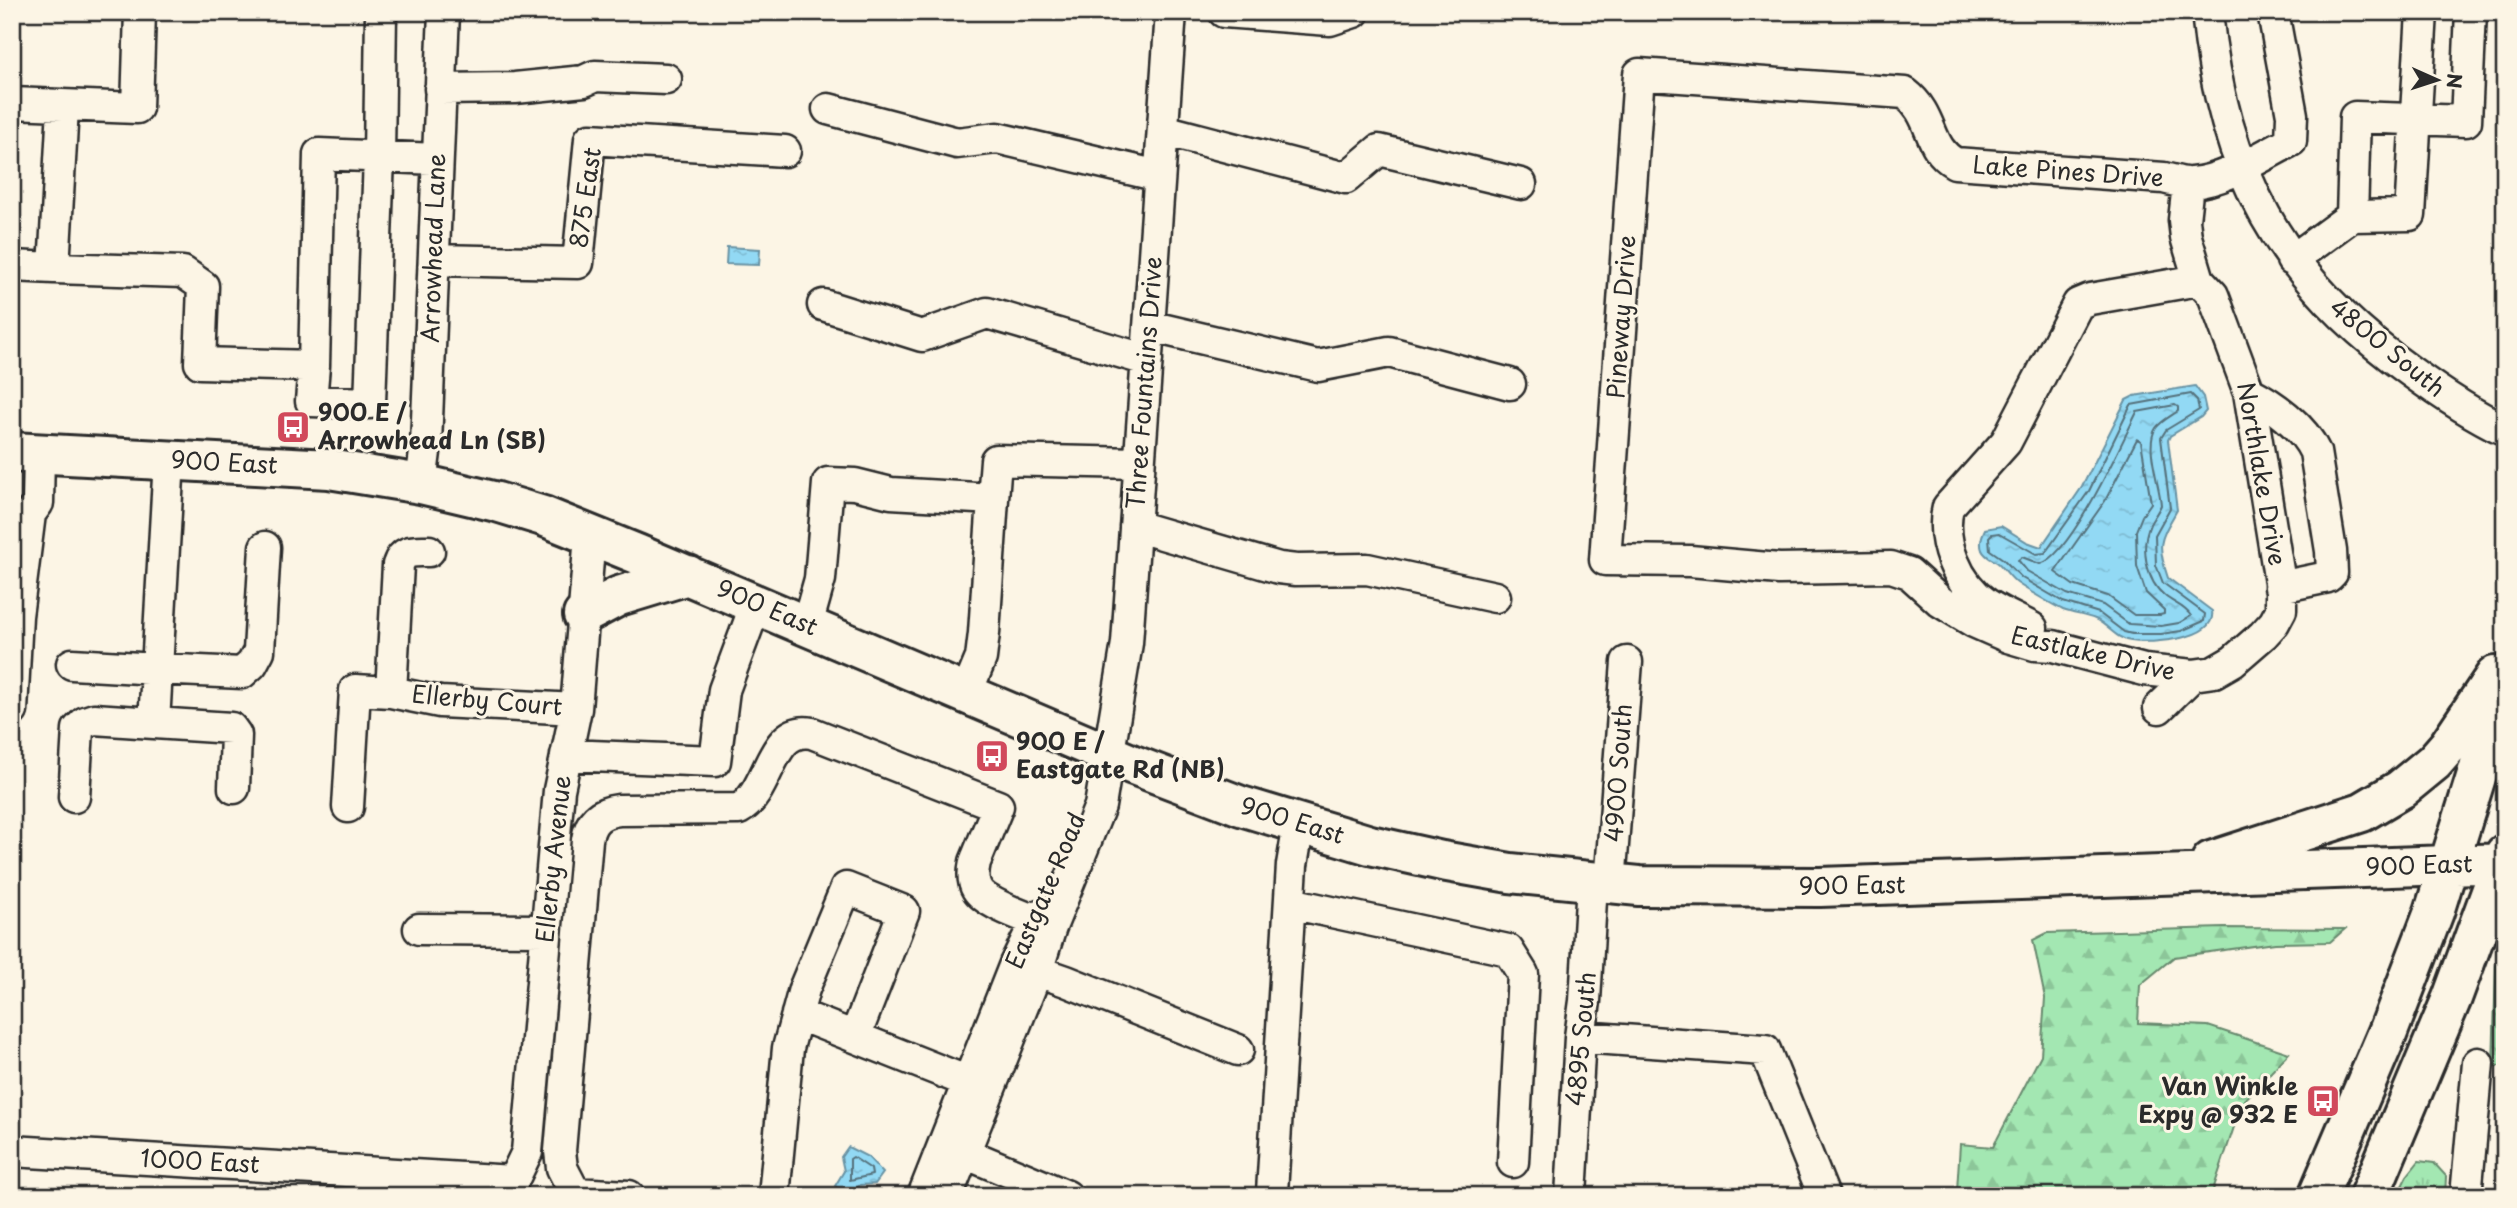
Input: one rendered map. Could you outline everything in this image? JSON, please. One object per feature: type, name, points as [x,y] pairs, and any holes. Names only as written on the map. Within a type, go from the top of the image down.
[{"type":"main road","name":"900 East","points":[[26,453],[329,469],[421,484],[497,502],[590,534],[966,694],[1241,806],[1370,845],[1510,873],[1601,884],[1820,887],[2450,865],[2504,860]]},
{"type":"main road","points":[[583,615],[619,596],[688,575]]},
{"type":"main road","points":[[2162,876],[2362,812],[2401,789],[2434,762],[2448,746],[2505,662]]},
{"type":"main road","points":[[2318,1196],[2388,1032],[2450,865],[2505,684]]},
{"type":"main road","points":[[2369,1196],[2446,1010],[2504,860]]},
{"type":"street","points":[[12,103],[137,108],[140,12]]},
{"type":"street","points":[[381,12],[379,156],[370,403],[310,401],[314,366],[319,154],[379,156],[438,159]]},
{"type":"street","name":"Arrowhead Lane","points":[[421,484],[426,444],[444,12]]},
{"type":"street","name":"Three Fountains Drive","points":[[1108,753],[1127,643],[1171,12]]},
{"type":"street","points":[[1224,12],[1330,20],[1354,12]]},
{"type":"street","name":"4800 South","points":[[2207,12],[2217,84],[2241,167],[2292,260],[2329,302],[2387,355],[2440,393],[2505,430]]},
{"type":"street","name":"Lake Pines Drive","points":[[1639,74],[1905,93],[1922,109],[1943,156],[1955,163],[2164,178],[2188,184],[2241,167],[2291,141],[2292,115],[2273,12]]},
{"type":"street","points":[[2292,260],[2352,216],[2410,215],[2421,12]]},
{"type":"street","points":[[2352,216],[2356,117],[2466,121],[2471,12]]},
{"type":"street","name":"Pineway Drive","points":[[1605,560],[1639,74]]},
{"type":"street","points":[[440,89],[515,88],[584,81],[595,76],[666,79]]},
{"type":"street","points":[[54,268],[63,107]]},
{"type":"street","points":[[828,109],[957,143],[997,138],[1160,176]]},
{"type":"street","points":[[1163,130],[1346,178],[1379,150],[1521,184]]},
{"type":"street","name":"875 East","points":[[434,260],[578,262],[590,139],[785,151]]},
{"type":"street","name":"Northlake Drive","points":[[2188,184],[2184,220],[2186,237],[2200,280],[2213,295],[2249,392],[2281,598]]},
{"type":"street","points":[[12,266],[183,272],[203,286],[200,363],[314,366]]},
{"type":"street","points":[[2053,646],[2032,628],[1986,604],[1966,586],[1949,546],[1945,520],[1948,507],[2006,442],[2078,304],[2090,299],[2200,280]]},
{"type":"street","points":[[823,305],[922,335],[987,313],[1147,360]]},
{"type":"street","points":[[1149,326],[1318,366],[1389,352],[1510,384]]},
{"type":"street","points":[[2249,392],[2270,403],[2311,442],[2315,452],[2331,551],[2332,573],[2328,577],[2281,598]]},
{"type":"street","points":[[12,711],[15,617],[30,514],[38,503],[26,453]]},
{"type":"street","points":[[154,723],[169,460]]},
{"type":"street","points":[[966,694],[981,658],[996,460],[1139,463]]},
{"type":"street","points":[[807,625],[820,579],[828,483],[855,484],[891,493],[993,499]]},
{"type":"street","points":[[1135,526],[1279,568],[1367,569],[1495,597]]},
{"type":"street","name":"Ellerby Avenue","points":[[513,1181],[527,1152],[559,790],[576,709],[590,534]]},
{"type":"street","points":[[72,664],[242,673],[252,664],[259,651],[265,547]]},
{"type":"street","points":[[391,692],[398,565],[400,558],[407,552],[429,551]]},
{"type":"street","name":"Eastlake Drive","points":[[1605,560],[1690,561],[1779,569],[1891,567],[1909,573],[1941,602],[1974,622],[2017,640],[2053,646],[2144,670],[2193,675],[2214,672],[2233,661],[2263,635],[2274,623],[2281,598]]},
{"type":"street","points":[[566,755],[715,761],[724,690],[755,604]]},
{"type":"street","name":"4900 South","points":[[1601,884],[1628,662]]},
{"type":"street","points":[[2159,708],[2193,675]]},
{"type":"street","name":"Ellerby Court","points":[[348,807],[355,690],[391,692],[440,702],[576,709]]},
{"type":"street","points":[[74,797],[78,729],[85,722],[94,719],[231,727],[236,735],[234,788]]},
{"type":"street","points":[[629,1196],[575,1194],[562,1168],[560,1151],[587,840],[593,822],[602,814],[619,810],[739,809],[752,800],[785,739],[797,732],[812,733],[998,806],[975,862],[975,885],[983,897],[1044,924]]},
{"type":"street","name":"Eastgate Road","points":[[923,1196],[954,1149],[1044,924],[1100,806],[1108,753]]},
{"type":"street","points":[[1272,1192],[1292,865],[1299,824]]},
{"type":"street","name":"4895 South","points":[[1571,1196],[1580,1037],[1601,884]]},
{"type":"street","points":[[774,1196],[788,1048],[804,989],[846,888],[904,911],[855,1037]]},
{"type":"street","points":[[1290,903],[1508,950],[1523,974],[1513,1162]]},
{"type":"street","points":[[419,929],[547,930]]},
{"type":"street","points":[[1026,967],[1238,1050]]},
{"type":"street","points":[[797,1014],[979,1086]]},
{"type":"street","points":[[1580,1037],[1765,1049],[1824,1196]]},
{"type":"street","points":[[2466,1196],[2478,1063]]},
{"type":"street","points":[[954,1149],[1067,1196]]},
{"type":"street","name":"Eastgate Road","points":[[947,1196],[954,1149]]},
{"type":"street","name":"1000 East","points":[[12,1151],[513,1181]]},
{"type":"green space","points":[[2224,928],[2345,929],[2330,942],[2275,943],[2174,957],[2140,985],[2138,1023],[2208,1026],[2289,1053],[2242,1103],[2211,1196],[1954,1196],[1957,1190],[1960,1144],[1993,1147],[2041,1055],[2045,998],[2033,940],[2047,933]]},
{"type":"green space","points":[[2505,949],[2505,1066],[2493,1066],[2496,966]]},
{"type":"green space","points":[[2419,1161],[2434,1163],[2446,1176],[2445,1196],[2397,1196],[2407,1176]]},
{"type":"water","points":[[727,247],[760,249],[759,265],[726,264]]},
{"type":"water","points":[[2195,386],[2203,397],[2206,411],[2168,440],[2177,510],[2164,535],[2161,549],[2168,578],[2212,611],[2211,621],[2204,628],[2181,638],[2140,642],[2126,640],[2095,619],[2063,610],[2026,589],[1983,552],[1981,541],[1985,529],[2001,526],[2041,547],[2082,487],[2126,400],[2134,396]]},
{"type":"water","points":[[848,1147],[868,1157],[883,1173],[875,1184],[860,1185],[850,1196],[835,1186],[844,1171],[841,1157]]},
{"type":"place","name":"900 E / Arrowhead Ln (SB)","points":[[293,427]]},
{"type":"place","name":"900 E / Eastgate Rd (NB)","points":[[992,756]]},
{"type":"place","name":"Van Winkle Expy @ 932 E","points":[[2323,1101]]}]
